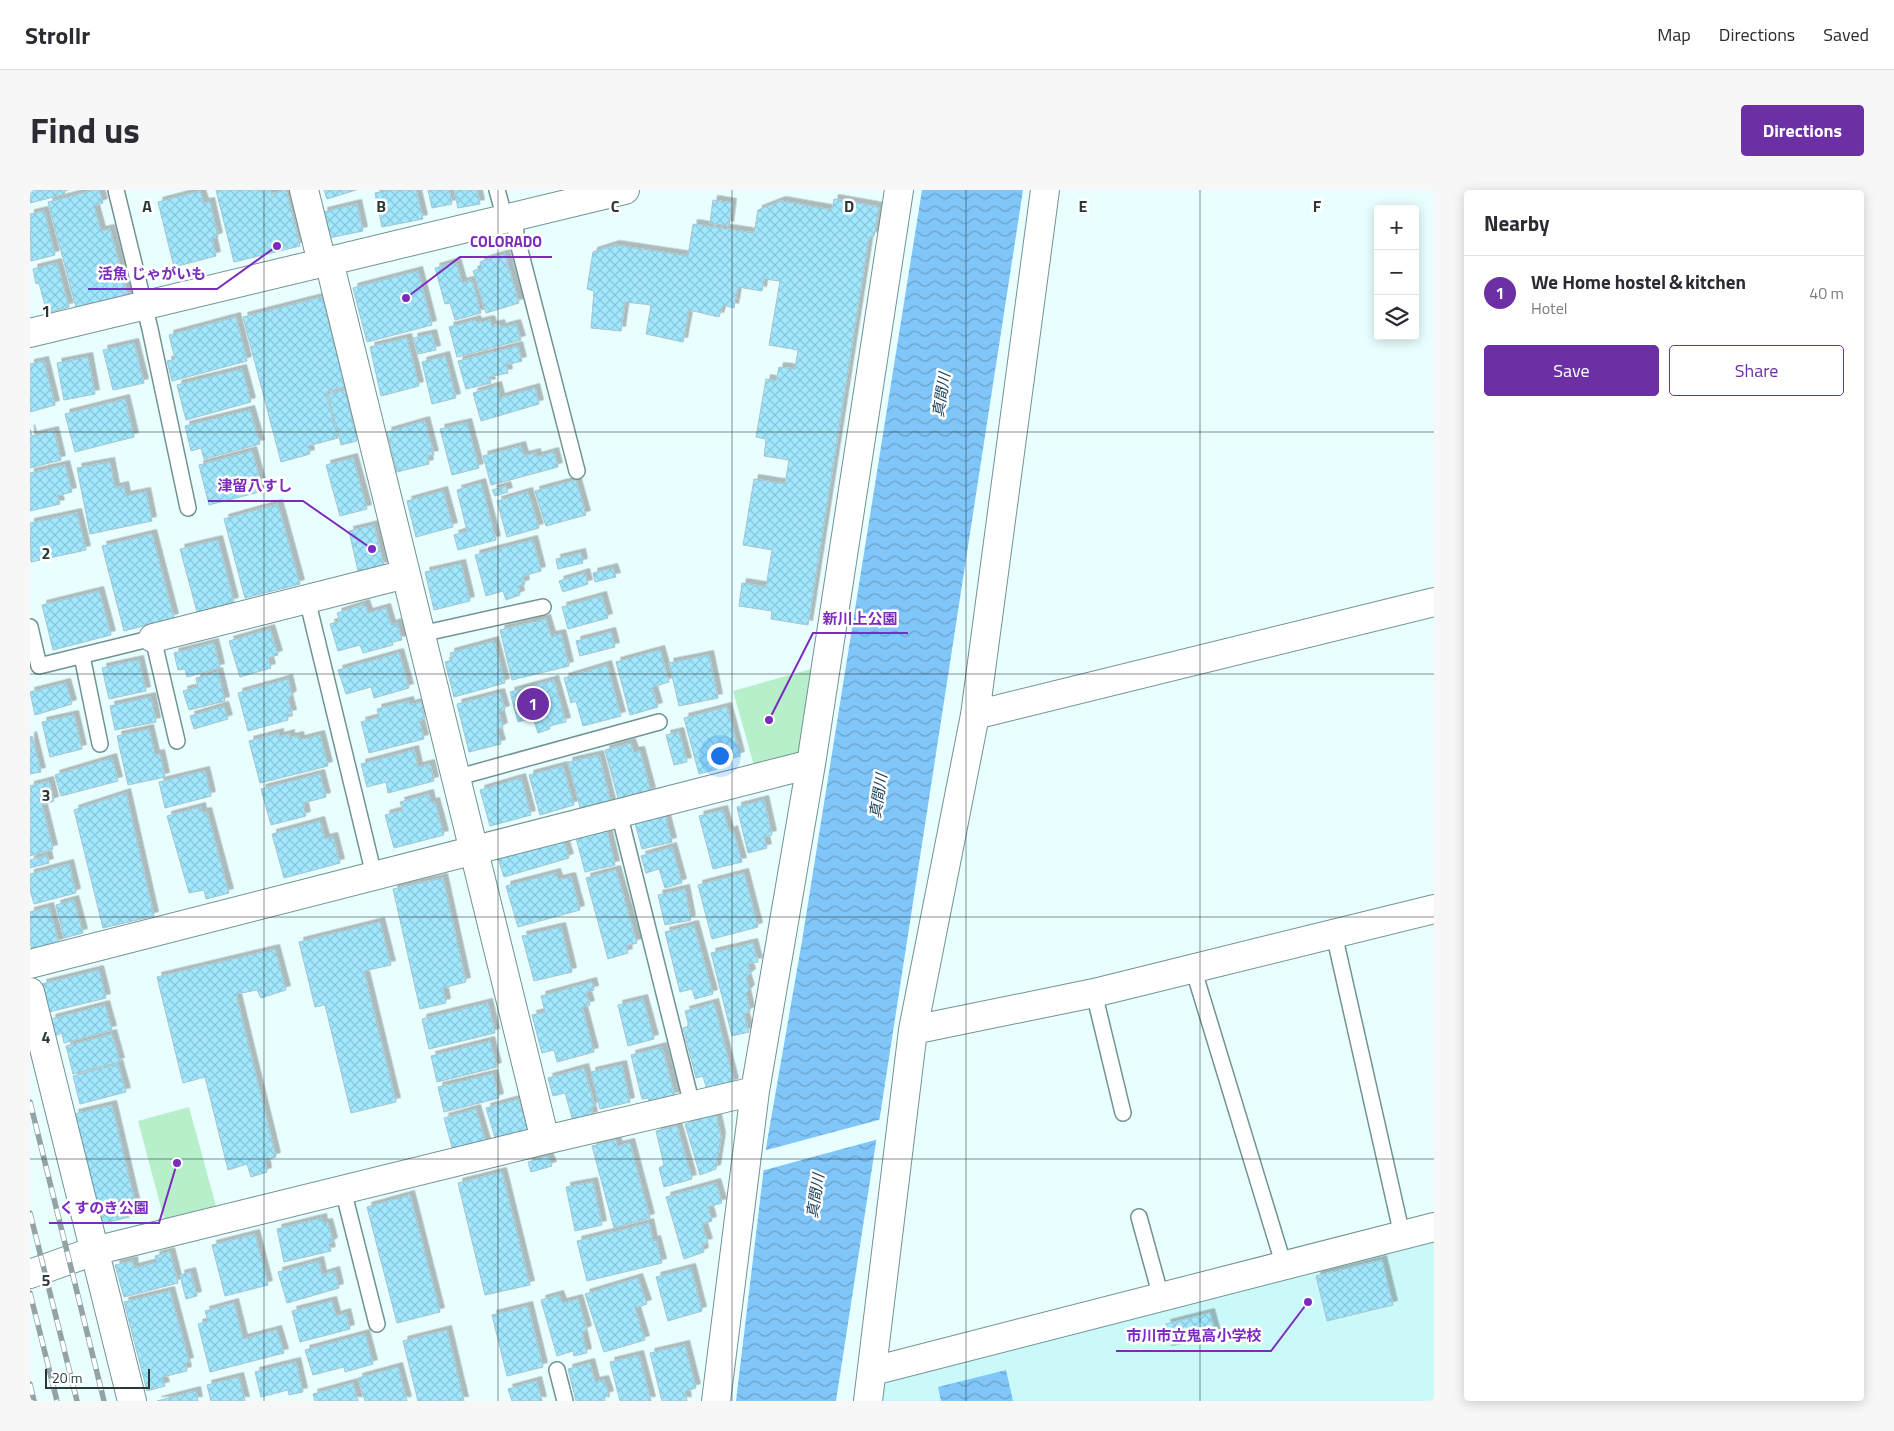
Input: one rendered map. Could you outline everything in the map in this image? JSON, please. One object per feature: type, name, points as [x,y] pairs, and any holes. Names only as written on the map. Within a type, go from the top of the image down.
[{"type":"street","points":[[304,190],[326,262],[406,574],[546,1140]]},
{"type":"street","points":[[30,333],[625,190]]},
{"type":"street","points":[[716,1401],[756,1091],[811,764],[899,190]]},
{"type":"street","points":[[868,1401],[914,1030],[974,715],[1045,190]]},
{"type":"street","points":[[153,638],[406,574]]},
{"type":"street","points":[[974,715],[1434,602]]},
{"type":"street","points":[[30,964],[811,764]]},
{"type":"street","points":[[914,1030],[1094,993],[1434,909]]},
{"type":"street","points":[[30,992],[132,1401]]},
{"type":"street","points":[[30,1274],[94,1251],[546,1140],[756,1091]]},
{"type":"street","points":[[873,1371],[1434,1227]]},
{"type":"lane","points":[[116,190],[145,306],[188,508]]},
{"type":"lane","points":[[497,190],[516,235],[577,471]]},
{"type":"lane","points":[[307,599],[374,875]]},
{"type":"lane","points":[[421,634],[543,607]]},
{"type":"lane","points":[[30,627],[39,666],[153,638],[176,741]]},
{"type":"lane","points":[[82,656],[100,744]]},
{"type":"lane","points":[[455,778],[660,722]]},
{"type":"lane","points":[[619,813],[692,1105]]},
{"type":"lane","points":[[1334,934],[1402,1235]]},
{"type":"lane","points":[[1193,968],[1284,1266]]},
{"type":"lane","points":[[1094,993],[1124,1113]]},
{"type":"lane","points":[[343,1190],[377,1324]]},
{"type":"lane","points":[[1139,1217],[1161,1297]]},
{"type":"lane","points":[[557,1370],[565,1401]]},
{"type":"shaded area","points":[[1434,1236],[1434,1401],[878,1401],[882,1376]]},
{"type":"green space","points":[[815,668],[805,757],[755,769],[733,691]]},
{"type":"green space","points":[[189,1107],[216,1206],[164,1219],[138,1121]]},
{"type":"water","name":"真間川","points":[[922,190],[1023,190],[836,1401],[736,1401],[767,1142],[802,941]]},
{"type":"water","points":[[1006,1370],[1013,1401],[941,1401],[938,1387]]},
{"type":"pier","points":[[882,1119],[879,1139],[761,1171],[763,1151]]},
{"type":"building","points":[[30,190],[64,190],[65,194],[30,203]]},
{"type":"building","points":[[99,190],[103,203],[94,206],[101,231],[110,229],[128,297],[77,311],[48,202]]},
{"type":"building","points":[[216,190],[270,190],[271,194],[286,190],[300,246],[234,262]]},
{"type":"building","points":[[324,190],[356,190],[327,199]]},
{"type":"building","points":[[390,190],[416,190],[423,219],[382,227],[375,193]]},
{"type":"building","points":[[428,190],[449,190],[452,204],[432,208]]},
{"type":"building","points":[[454,190],[477,190],[480,204],[458,208]]},
{"type":"building","points":[[200,191],[204,203],[210,202],[218,237],[212,239],[216,256],[174,267],[158,202]]},
{"type":"building","points":[[834,199],[879,207],[874,236],[869,237],[808,625],[771,619],[772,611],[739,606],[742,583],[766,587],[772,550],[743,545],[754,479],[785,484],[789,460],[764,456],[766,439],[756,437],[766,379],[776,381],[779,367],[795,369],[798,350],[769,345],[780,281],[764,279],[762,291],[738,287],[734,308],[723,305],[719,317],[689,310],[683,342],[646,334],[651,305],[625,302],[621,331],[591,328],[594,291],[587,289],[593,252],[615,245],[688,256],[693,224],[754,233],[758,210],[781,201],[832,210]]},
{"type":"building","points":[[713,200],[732,203],[729,226],[710,223]]},
{"type":"building","points":[[357,204],[363,231],[329,238],[323,212]]},
{"type":"building","points":[[44,211],[55,255],[31,261],[30,214]]},
{"type":"building","points":[[505,254],[519,303],[486,313],[473,271],[481,268],[480,262]]},
{"type":"building","points":[[456,262],[462,283],[472,280],[481,313],[455,320],[450,303],[445,304],[435,268]]},
{"type":"building","points":[[57,263],[69,307],[47,313],[39,283],[36,284],[33,269]]},
{"type":"building","points":[[418,271],[432,325],[367,342],[353,288]]},
{"type":"building","points":[[322,297],[345,387],[326,392],[338,438],[308,446],[310,454],[281,462],[243,317]]},
{"type":"building","points":[[236,317],[247,361],[172,381],[167,361],[175,359],[169,335]]},
{"type":"building","points":[[476,320],[477,323],[490,320],[492,326],[500,324],[501,328],[516,324],[521,340],[457,357],[449,327]]},
{"type":"building","points":[[432,334],[436,350],[418,354],[413,338]]},
{"type":"building","points":[[407,338],[419,386],[381,396],[370,347]]},
{"type":"building","points":[[134,343],[144,383],[113,390],[103,350]]},
{"type":"building","points":[[518,346],[522,361],[506,365],[508,373],[489,377],[491,383],[466,389],[458,361]]},
{"type":"building","points":[[445,356],[456,398],[432,404],[422,362]]},
{"type":"building","points":[[88,357],[95,394],[64,400],[57,363]]},
{"type":"building","points":[[44,361],[55,405],[30,412],[30,364]]},
{"type":"building","points":[[242,369],[251,402],[186,420],[177,385]]},
{"type":"building","points":[[497,386],[500,398],[535,388],[539,404],[481,421],[473,393]]},
{"type":"building","points":[[345,390],[357,441],[341,445],[328,394]]},
{"type":"building","points":[[125,399],[134,437],[75,452],[65,414]]},
{"type":"building","points":[[250,410],[260,444],[204,459],[201,448],[191,451],[185,426]]},
{"type":"building","points":[[425,421],[434,455],[427,456],[429,464],[397,472],[387,432]]},
{"type":"building","points":[[467,423],[479,468],[452,475],[440,429]]},
{"type":"building","points":[[30,429],[32,436],[54,431],[61,460],[30,468]]},
{"type":"building","points":[[521,446],[524,456],[536,453],[537,457],[554,452],[558,467],[491,485],[483,456]]},
{"type":"building","points":[[252,451],[263,491],[209,505],[199,465]]},
{"type":"building","points":[[353,458],[367,509],[340,516],[326,465]]},
{"type":"building","points":[[110,462],[115,488],[124,486],[126,496],[146,492],[152,521],[90,534],[77,468]]},
{"type":"building","points":[[65,465],[72,492],[57,496],[60,504],[30,511],[30,473]]},
{"type":"building","points":[[576,480],[586,515],[546,526],[535,491]]},
{"type":"building","points":[[481,483],[496,540],[458,550],[454,535],[467,531],[457,490]]},
{"type":"building","points":[[506,486],[508,492],[495,496],[492,490]]},
{"type":"building","points":[[443,491],[453,527],[416,537],[407,501]]},
{"type":"building","points":[[528,492],[539,528],[507,537],[497,501]]},
{"type":"building","points":[[278,504],[300,584],[245,598],[224,519]]},
{"type":"building","points":[[77,513],[86,550],[31,562],[30,523]]},
{"type":"building","points":[[374,525],[384,566],[358,571],[349,531]]},
{"type":"building","points":[[152,534],[174,618],[124,631],[102,546]]},
{"type":"building","points":[[218,540],[234,602],[197,612],[180,549]]},
{"type":"building","points":[[533,540],[541,571],[523,576],[525,584],[518,586],[520,595],[506,600],[503,591],[486,596],[475,555]]},
{"type":"building","points":[[581,553],[583,563],[558,569],[556,559]]},
{"type":"building","points":[[461,564],[470,601],[434,610],[425,572]]},
{"type":"building","points":[[613,568],[616,577],[595,582],[593,573]]},
{"type":"building","points":[[585,573],[588,584],[563,592],[559,581]]},
{"type":"building","points":[[99,591],[111,635],[53,650],[42,605]]},
{"type":"building","points":[[602,596],[608,618],[568,629],[562,607]]},
{"type":"building","points":[[365,604],[368,613],[386,608],[391,625],[397,623],[402,640],[392,642],[393,645],[363,653],[360,645],[338,651],[330,624],[340,621],[337,613]]},
{"type":"building","points":[[546,619],[551,636],[561,634],[569,666],[512,680],[500,630]]},
{"type":"building","points":[[270,629],[278,655],[268,658],[271,668],[240,677],[229,641]]},
{"type":"building","points":[[611,632],[615,647],[580,656],[576,641]]},
{"type":"building","points":[[494,641],[505,683],[454,697],[445,662],[452,660],[450,653]]},
{"type":"building","points":[[214,643],[220,668],[187,677],[185,669],[178,670],[174,653]]},
{"type":"building","points":[[660,650],[669,682],[652,687],[658,707],[630,715],[616,662]]},
{"type":"building","points":[[399,653],[409,688],[374,698],[371,687],[346,694],[338,670]]},
{"type":"building","points":[[709,655],[718,698],[679,706],[669,663]]},
{"type":"building","points":[[139,660],[146,691],[109,699],[102,668]]},
{"type":"building","points":[[607,665],[621,716],[583,726],[576,701],[571,703],[564,678]]},
{"type":"building","points":[[218,672],[225,701],[189,710],[183,691],[198,687],[196,678]]},
{"type":"building","points":[[288,679],[292,695],[288,698],[292,714],[287,715],[288,720],[248,731],[238,693]]},
{"type":"building","points":[[554,680],[566,722],[549,726],[550,729],[538,733],[533,718],[518,722],[510,692]]},
{"type":"building","points":[[66,683],[72,704],[35,715],[30,692]]},
{"type":"building","points":[[500,693],[505,710],[499,712],[503,727],[497,730],[501,744],[469,752],[457,704]]},
{"type":"building","points":[[151,697],[156,722],[115,730],[110,706]]},
{"type":"building","points":[[409,701],[410,705],[421,702],[425,719],[419,720],[424,739],[369,753],[361,722],[379,717],[377,709]]},
{"type":"building","points":[[224,706],[228,719],[194,729],[190,716]]},
{"type":"building","points":[[727,707],[740,756],[716,763],[717,769],[699,774],[684,718]]},
{"type":"building","points":[[74,715],[82,749],[50,757],[42,722]]},
{"type":"building","points":[[149,729],[155,755],[160,754],[165,777],[128,785],[117,736]]},
{"type":"building","points":[[679,732],[687,762],[674,765],[666,735]]},
{"type":"building","points":[[279,733],[279,737],[290,734],[290,738],[299,736],[300,740],[320,735],[328,766],[260,783],[249,741]]},
{"type":"building","points":[[32,736],[41,772],[30,774],[30,737]]},
{"type":"building","points":[[631,743],[634,752],[640,751],[651,792],[619,801],[605,750]]},
{"type":"building","points":[[414,750],[418,767],[430,764],[434,781],[388,793],[386,782],[367,787],[361,764]]},
{"type":"building","points":[[599,755],[611,803],[581,811],[568,762]]},
{"type":"building","points":[[112,758],[118,781],[61,796],[55,775]]},
{"type":"building","points":[[563,766],[574,805],[540,815],[529,775]]},
{"type":"building","points":[[205,771],[211,796],[165,808],[159,782]]},
{"type":"building","points":[[320,774],[326,797],[303,803],[306,816],[271,825],[261,789]]},
{"type":"building","points":[[521,778],[531,815],[490,826],[480,790]]},
{"type":"building","points":[[49,781],[54,801],[42,805],[53,849],[30,856],[30,786]]},
{"type":"building","points":[[126,793],[154,916],[103,928],[74,810]]},
{"type":"building","points":[[429,794],[431,803],[435,802],[444,835],[394,848],[385,815],[403,810],[400,802]]},
{"type":"building","points":[[764,800],[772,835],[764,837],[767,848],[748,853],[737,807]]},
{"type":"building","points":[[201,807],[202,813],[207,812],[229,893],[206,899],[204,890],[189,893],[167,816]]},
{"type":"building","points":[[723,810],[729,832],[733,830],[742,862],[713,869],[699,816]]},
{"type":"building","points":[[664,811],[672,842],[642,849],[635,823]]},
{"type":"building","points":[[320,821],[325,839],[333,837],[340,863],[284,878],[272,834]]},
{"type":"building","points":[[607,831],[615,865],[585,872],[576,838]]},
{"type":"building","points":[[563,839],[569,858],[504,877],[498,858]]},
{"type":"building","points":[[672,847],[682,883],[665,888],[659,869],[646,873],[641,856]]},
{"type":"building","points":[[47,855],[49,863],[30,868],[30,860]]},
{"type":"building","points":[[69,864],[76,893],[34,904],[30,890],[30,874]]},
{"type":"building","points":[[616,870],[637,943],[626,946],[628,953],[608,959],[586,878]]},
{"type":"building","points":[[556,873],[558,880],[571,877],[580,910],[518,927],[506,886]]},
{"type":"building","points":[[744,873],[758,927],[712,939],[698,885]]},
{"type":"building","points":[[443,878],[466,982],[443,988],[446,1003],[420,1009],[393,889]]},
{"type":"building","points":[[685,889],[691,920],[665,925],[658,895]]},
{"type":"building","points":[[74,900],[83,933],[64,938],[56,905]]},
{"type":"building","points":[[49,907],[59,943],[32,950],[30,942],[30,912]]},
{"type":"building","points":[[380,922],[391,965],[364,971],[396,1102],[351,1113],[325,1005],[315,1007],[299,942]]},
{"type":"building","points":[[694,925],[713,994],[695,999],[692,989],[680,992],[665,932]]},
{"type":"building","points":[[561,927],[572,972],[534,981],[522,936]]},
{"type":"building","points":[[753,943],[758,962],[748,964],[751,973],[746,977],[750,989],[746,993],[750,1011],[744,1014],[749,1032],[732,1036],[711,953]]},
{"type":"building","points":[[275,949],[286,990],[261,998],[257,990],[236,994],[276,1157],[265,1160],[267,1172],[251,1177],[247,1164],[228,1170],[205,1077],[183,1083],[157,977]]},
{"type":"building","points":[[99,970],[106,998],[49,1012],[42,984]]},
{"type":"building","points":[[592,982],[594,990],[586,992],[590,1005],[582,1007],[594,1052],[557,1062],[554,1050],[542,1053],[532,1015],[545,1012],[541,996]]},
{"type":"building","points":[[643,999],[654,1039],[628,1046],[618,1005]]},
{"type":"building","points":[[488,1003],[495,1033],[429,1049],[422,1019]]},
{"type":"building","points":[[714,1003],[734,1083],[707,1090],[703,1076],[696,1078],[683,1028],[689,1026],[685,1011]]},
{"type":"building","points":[[105,1005],[112,1030],[64,1043],[62,1033],[55,1036],[51,1019]]},
{"type":"building","points":[[112,1034],[120,1062],[73,1074],[66,1046]]},
{"type":"building","points":[[490,1041],[497,1067],[437,1082],[431,1056]]},
{"type":"building","points":[[662,1047],[675,1096],[649,1103],[648,1098],[642,1099],[631,1055]]},
{"type":"building","points":[[118,1064],[126,1092],[80,1104],[73,1076]]},
{"type":"building","points":[[622,1065],[630,1102],[600,1109],[591,1072]]},
{"type":"building","points":[[584,1068],[595,1106],[591,1107],[593,1116],[573,1121],[565,1093],[553,1096],[548,1078]]},
{"type":"building","points":[[493,1074],[499,1098],[444,1112],[438,1087]]},
{"type":"building","points":[[519,1099],[528,1132],[496,1141],[486,1108]]},
{"type":"building","points":[[112,1105],[138,1215],[100,1224],[74,1114]]},
{"type":"building","points":[[476,1109],[486,1143],[453,1151],[444,1118]]},
{"type":"building","points":[[716,1114],[721,1137],[716,1169],[700,1175],[685,1124]]},
{"type":"building","points":[[677,1126],[692,1179],[664,1187],[659,1168],[664,1165],[656,1131]]},
{"type":"building","points":[[616,1140],[618,1146],[630,1143],[650,1218],[614,1228],[592,1146]]},
{"type":"building","points":[[548,1156],[552,1166],[531,1172],[528,1162]]},
{"type":"building","points":[[502,1172],[530,1285],[485,1295],[458,1183]]},
{"type":"building","points":[[593,1182],[602,1225],[575,1231],[566,1187]]},
{"type":"building","points":[[716,1183],[722,1203],[708,1207],[712,1221],[702,1224],[708,1243],[702,1244],[704,1252],[684,1259],[666,1197]]},
{"type":"building","points":[[410,1195],[440,1312],[397,1323],[367,1207]]},
{"type":"building","points":[[322,1218],[323,1224],[328,1223],[333,1242],[329,1244],[331,1251],[284,1262],[277,1229]]},
{"type":"building","points":[[649,1223],[653,1241],[656,1240],[662,1263],[587,1281],[577,1241]]},
{"type":"building","points":[[255,1234],[268,1285],[225,1296],[212,1245]]},
{"type":"building","points":[[170,1252],[178,1283],[124,1297],[115,1265],[133,1261],[134,1268],[157,1262],[155,1256]]},
{"type":"building","points":[[1382,1260],[1393,1305],[1327,1321],[1316,1276]]},
{"type":"building","points":[[319,1261],[322,1275],[335,1271],[339,1288],[287,1303],[278,1272]]},
{"type":"building","points":[[691,1268],[702,1311],[668,1321],[656,1277]]},
{"type":"building","points":[[191,1272],[197,1296],[186,1299],[180,1275]]},
{"type":"building","points":[[638,1278],[647,1304],[635,1308],[645,1340],[604,1352],[585,1294]]},
{"type":"building","points":[[170,1291],[189,1362],[185,1363],[187,1371],[162,1377],[165,1386],[147,1391],[124,1302]]},
{"type":"building","points":[[559,1295],[562,1303],[578,1299],[587,1330],[582,1332],[587,1353],[574,1356],[573,1351],[557,1356],[541,1300]]},
{"type":"building","points":[[332,1301],[336,1316],[346,1313],[350,1329],[300,1342],[292,1311]]},
{"type":"building","points":[[234,1303],[243,1339],[277,1330],[284,1353],[210,1372],[198,1324],[208,1321],[205,1311]]},
{"type":"building","points":[[528,1306],[543,1367],[507,1376],[492,1315]]},
{"type":"building","points":[[1210,1313],[1216,1335],[1172,1346],[1166,1324]]},
{"type":"building","points":[[447,1330],[464,1401],[418,1401],[403,1341]]},
{"type":"building","points":[[365,1334],[373,1364],[345,1372],[344,1367],[313,1375],[305,1350]]},
{"type":"building","points":[[685,1345],[696,1388],[685,1391],[687,1401],[662,1401],[650,1353]]},
{"type":"building","points":[[639,1355],[651,1401],[620,1401],[610,1362]]},
{"type":"building","points":[[296,1362],[303,1392],[289,1395],[288,1390],[261,1397],[255,1372]]},
{"type":"building","points":[[590,1363],[595,1382],[604,1380],[609,1395],[604,1397],[605,1401],[576,1401],[568,1369]]},
{"type":"building","points":[[398,1367],[407,1401],[365,1401],[358,1378]]},
{"type":"building","points":[[239,1377],[245,1401],[211,1401],[207,1385]]},
{"type":"building","points":[[537,1381],[542,1401],[512,1401],[508,1389]]},
{"type":"building","points":[[353,1383],[358,1401],[315,1401],[313,1394]]},
{"type":"building","points":[[196,1391],[198,1401],[157,1401]]},
{"type":"railway","points":[[30,1102],[104,1401]]},
{"type":"railway","points":[[30,1213],[77,1401]]},
{"type":"railway","points":[[30,1293],[57,1401]]},
{"type":"railway","points":[[30,1384],[34,1401]]},
{"type":"place","name":"活魚 じゃがいも","points":[[277,246]]},
{"type":"place","name":"COLORADO","points":[[406,298]]},
{"type":"place","name":"津留八すし","points":[[372,549]]},
{"type":"place","name":"We Home hostel＆kitchen","points":[[533,704]]},
{"type":"place","name":"新川上公園","points":[[769,720]]},
{"type":"place","name":"くすのき公園","points":[[177,1163]]},
{"type":"place","name":"市川市立鬼高小学校","points":[[1308,1302]]}]
